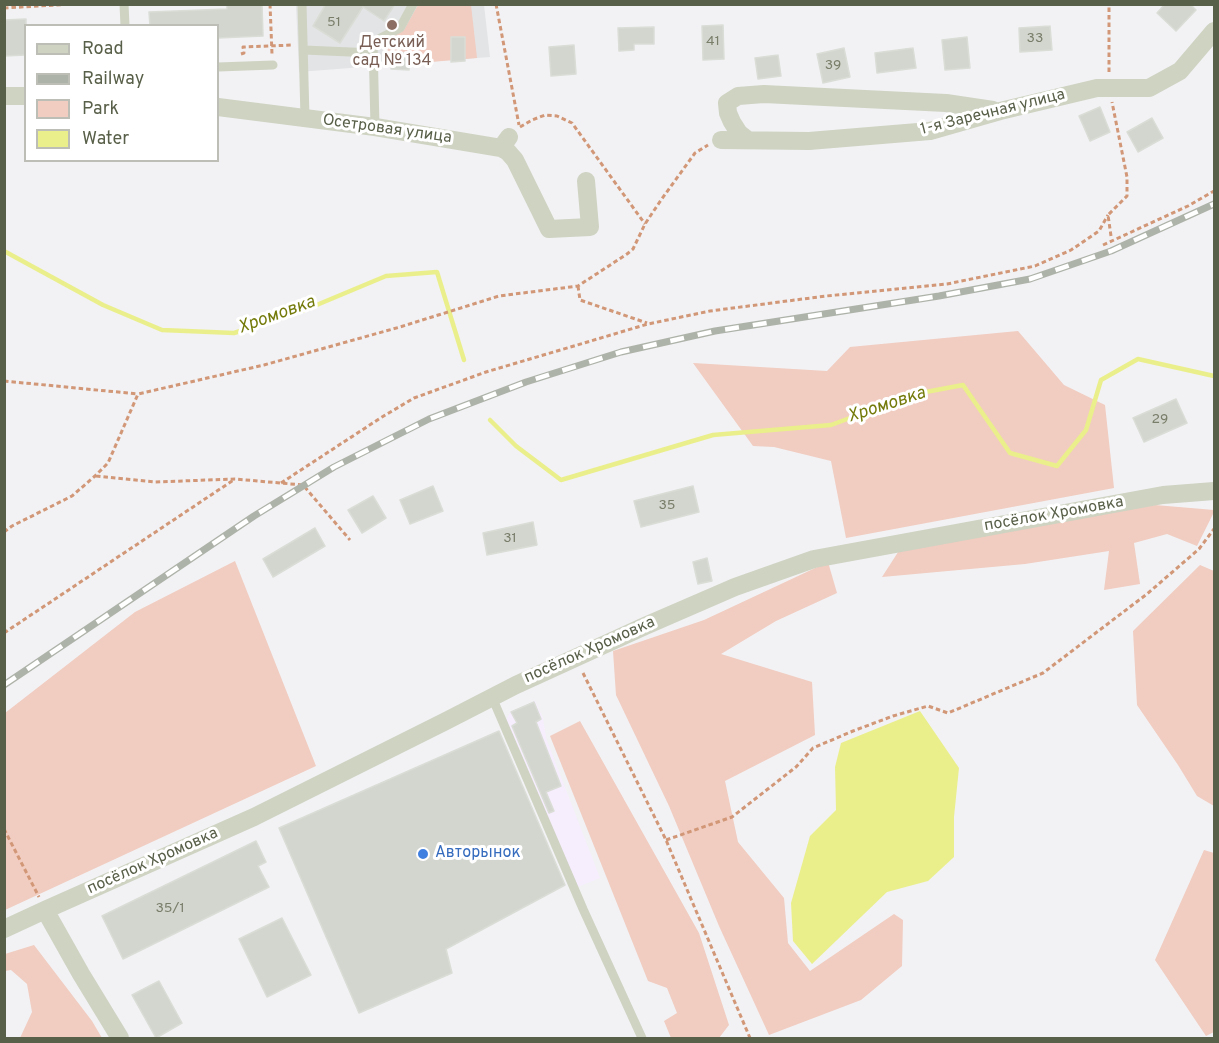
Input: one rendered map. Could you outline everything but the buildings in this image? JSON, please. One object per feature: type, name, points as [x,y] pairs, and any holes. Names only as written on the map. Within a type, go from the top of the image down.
[{"type":"street","name":"1-я Заречная улица","points":[[721,140],[809,141],[930,131],[1000,111],[1097,88],[1149,88],[1180,71],[1215,31]]},
{"type":"street","points":[[748,140],[739,133],[727,108],[728,103],[738,96],[764,94],[946,103],[1000,111]]},
{"type":"street","points":[[4,96],[24,96]]},
{"type":"street","name":"Осетровая улица","points":[[219,107],[375,128],[510,137]]},
{"type":"street","points":[[510,137],[508,152],[515,160],[549,229],[590,227],[586,181]]},
{"type":"street","name":"посёлок Хромовка","points":[[4,929],[254,817],[576,657],[735,587],[814,558],[1163,495],[1215,491]]},
{"type":"street","points":[[45,910],[120,1038]]},
{"type":"lane","points":[[124,4],[125,24]]},
{"type":"lane","points":[[302,4],[301,47],[305,118]]},
{"type":"lane","points":[[375,128],[372,42],[400,28],[412,4]]},
{"type":"lane","points":[[301,47],[373,53]]},
{"type":"lane","points":[[219,67],[273,65]]},
{"type":"lane","points":[[492,697],[582,909],[642,1038]]},
{"type":"path","points":[[4,8],[73,4]]},
{"type":"path","points":[[270,4],[273,65]]},
{"type":"path","points":[[496,4],[511,85],[510,137]]},
{"type":"path","points":[[281,483],[414,398],[486,372],[648,324],[710,311],[947,284],[1035,266],[1071,250],[1099,231],[1108,215],[1127,196],[1127,177],[1109,88],[1109,4]]},
{"type":"path","points":[[235,54],[244,53],[243,47],[301,47]]},
{"type":"path","points":[[510,137],[532,120],[545,115],[557,116],[572,123],[645,224]]},
{"type":"path","points":[[4,381],[138,394],[264,365],[400,327],[499,296],[578,286],[627,254],[636,243],[645,224],[695,153],[721,140]]},
{"type":"path","points":[[1103,245],[1215,191]]},
{"type":"path","points":[[1108,215],[1111,236]]},
{"type":"path","points":[[578,286],[580,300],[648,324]]},
{"type":"path","points":[[4,532],[72,496],[108,463],[138,394]]},
{"type":"path","points":[[95,476],[155,482],[236,479],[303,485],[350,540]]},
{"type":"path","points":[[4,633],[236,479]]},
{"type":"path","points":[[666,840],[732,817],[796,767],[813,748],[893,716],[928,706],[948,713],[1043,673],[1147,594],[1200,549],[1215,529]]},
{"type":"path","points":[[576,657],[666,840],[750,1038]]},
{"type":"path","points":[[4,829],[45,910]]},
{"type":"shaded area","name":"Детский сад № 134","points":[[296,5],[484,5],[490,57],[299,72]]},
{"type":"shaded area","name":"Авторынок","points":[[535,701],[543,718],[546,738],[600,878],[575,888],[507,727],[507,718],[511,711]]},
{"type":"green space","points":[[418,5],[471,5],[477,58],[385,66],[384,41],[404,30]]},
{"type":"green space","points":[[1018,331],[1064,385],[1105,405],[1114,488],[846,538],[831,461],[774,447],[753,446],[693,363],[827,371],[850,347]]},
{"type":"green space","points":[[1155,505],[1214,510],[1214,512],[1197,546],[1167,534],[1134,543],[1140,584],[1104,590],[1109,551],[1025,564],[882,577],[902,546]]},
{"type":"green space","points":[[235,561],[316,766],[5,910],[5,713],[135,612]]},
{"type":"green space","points":[[828,562],[837,593],[776,621],[721,654],[812,682],[815,735],[725,781],[738,842],[784,898],[788,943],[810,971],[894,914],[903,920],[902,966],[861,1000],[769,1035],[719,926],[669,806],[616,695],[613,651],[704,620]]},
{"type":"green space","points":[[1200,565],[1214,571],[1214,806],[1197,796],[1137,705],[1133,631]]},
{"type":"green space","points":[[580,721],[699,933],[729,1025],[719,1038],[671,1038],[664,1021],[677,1013],[667,988],[648,981],[550,736]]},
{"type":"green space","points":[[1204,850],[1214,853],[1214,1032],[1206,1036],[1155,960]]},
{"type":"green space","points":[[34,945],[92,1021],[102,1038],[20,1038],[32,1012],[27,984],[11,970],[5,971],[5,954]]},
{"type":"water","points":[[920,711],[959,768],[954,817],[954,857],[928,881],[887,892],[812,964],[793,941],[791,903],[810,836],[836,810],[835,767],[841,743]]},
{"type":"waterway","name":"Хромовка","points":[[4,251],[103,305],[162,330],[234,333],[307,309],[386,276],[437,272],[464,360]]},
{"type":"waterway","name":"Хромовка","points":[[490,420],[516,446],[561,480],[713,435],[831,425],[915,394],[963,385],[1010,453],[1057,466],[1086,430],[1101,380],[1138,359],[1214,376]]},
{"type":"railway","points":[[4,685],[254,516],[334,467],[429,419],[526,382],[621,352],[715,331],[939,296],[1030,279],[1111,251],[1214,204]]},
{"type":"place","name":"Детский сад № 134","points":[[392,25]]},
{"type":"place","name":"Авторынок","points":[[423,854]]}]
